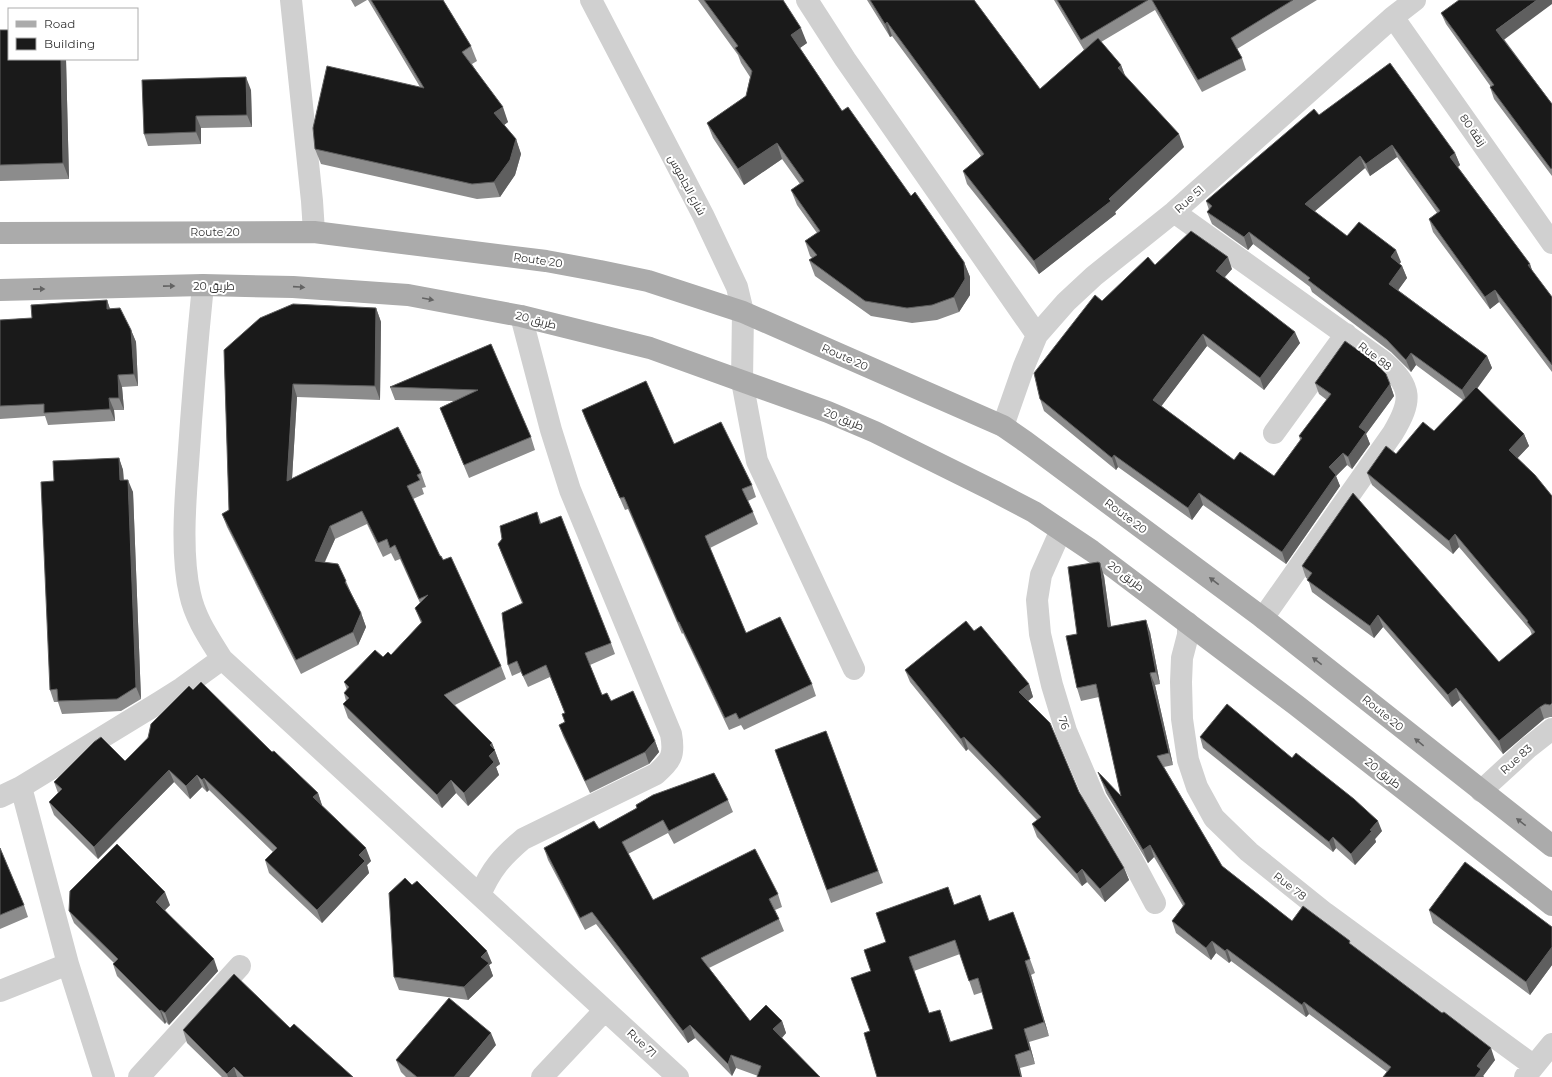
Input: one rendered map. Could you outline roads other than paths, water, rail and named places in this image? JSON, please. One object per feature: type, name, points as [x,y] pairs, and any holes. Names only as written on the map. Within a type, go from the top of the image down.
[{"type":"main road","name":"Route 20","points":[[0,233],[314,232],[554,262],[648,281],[743,312],[1004,426],[1263,618],[1552,846]]},
{"type":"main road","name":"طريق 20","points":[[0,290],[203,286],[293,287],[408,295],[522,316],[650,348],[828,412],[875,432],[1034,512],[1092,551],[1296,705],[1552,905]]},
{"type":"street","points":[[291,0],[314,232]]},
{"type":"street","name":"شارع الجاموس","points":[[591,0],[703,215],[737,287],[743,312],[742,381],[757,461],[854,669]]},
{"type":"street","points":[[807,0],[845,59],[1037,336]]},
{"type":"street","name":"Rue 51","points":[[1004,426],[1024,366],[1037,336],[1066,302],[1094,276],[1174,212],[1393,17],[1415,0]]},
{"type":"street","name":"زنقة 80","points":[[1393,17],[1552,243]]},
{"type":"street","name":"Rue 88","points":[[1174,212],[1346,334],[1393,370],[1403,382],[1407,393],[1406,406],[1403,416],[1393,433],[1263,618]]},
{"type":"street","name":"Rue 71","points":[[203,286],[185,503],[185,566],[190,594],[200,622],[222,659],[678,1077]]},
{"type":"street","points":[[480,895],[488,875],[507,853],[523,839],[656,774],[668,763],[674,749],[671,734],[570,490],[551,430],[522,316]]},
{"type":"street","points":[[1274,433],[1346,334]]},
{"type":"street","name":"76","points":[[1061,530],[1041,575],[1037,600],[1041,642],[1066,731],[1095,799],[1129,854],[1155,903]]},
{"type":"street","name":"Rue 78","points":[[1188,623],[1188,635],[1182,658],[1182,719],[1188,760],[1197,787],[1214,818],[1249,852],[1530,1072]]},
{"type":"street","points":[[0,797],[21,786],[171,695],[222,659]]},
{"type":"street","name":"Rue 83","points":[[1481,791],[1529,747],[1552,729]]},
{"type":"street","points":[[21,786],[68,964],[104,1077]]},
{"type":"street","points":[[0,991],[68,964]]},
{"type":"street","points":[[139,1077],[240,966]]},
{"type":"street","points":[[542,1077],[605,1010]]},
{"type":"street","points":[[1530,1072],[1552,1044]]}]
